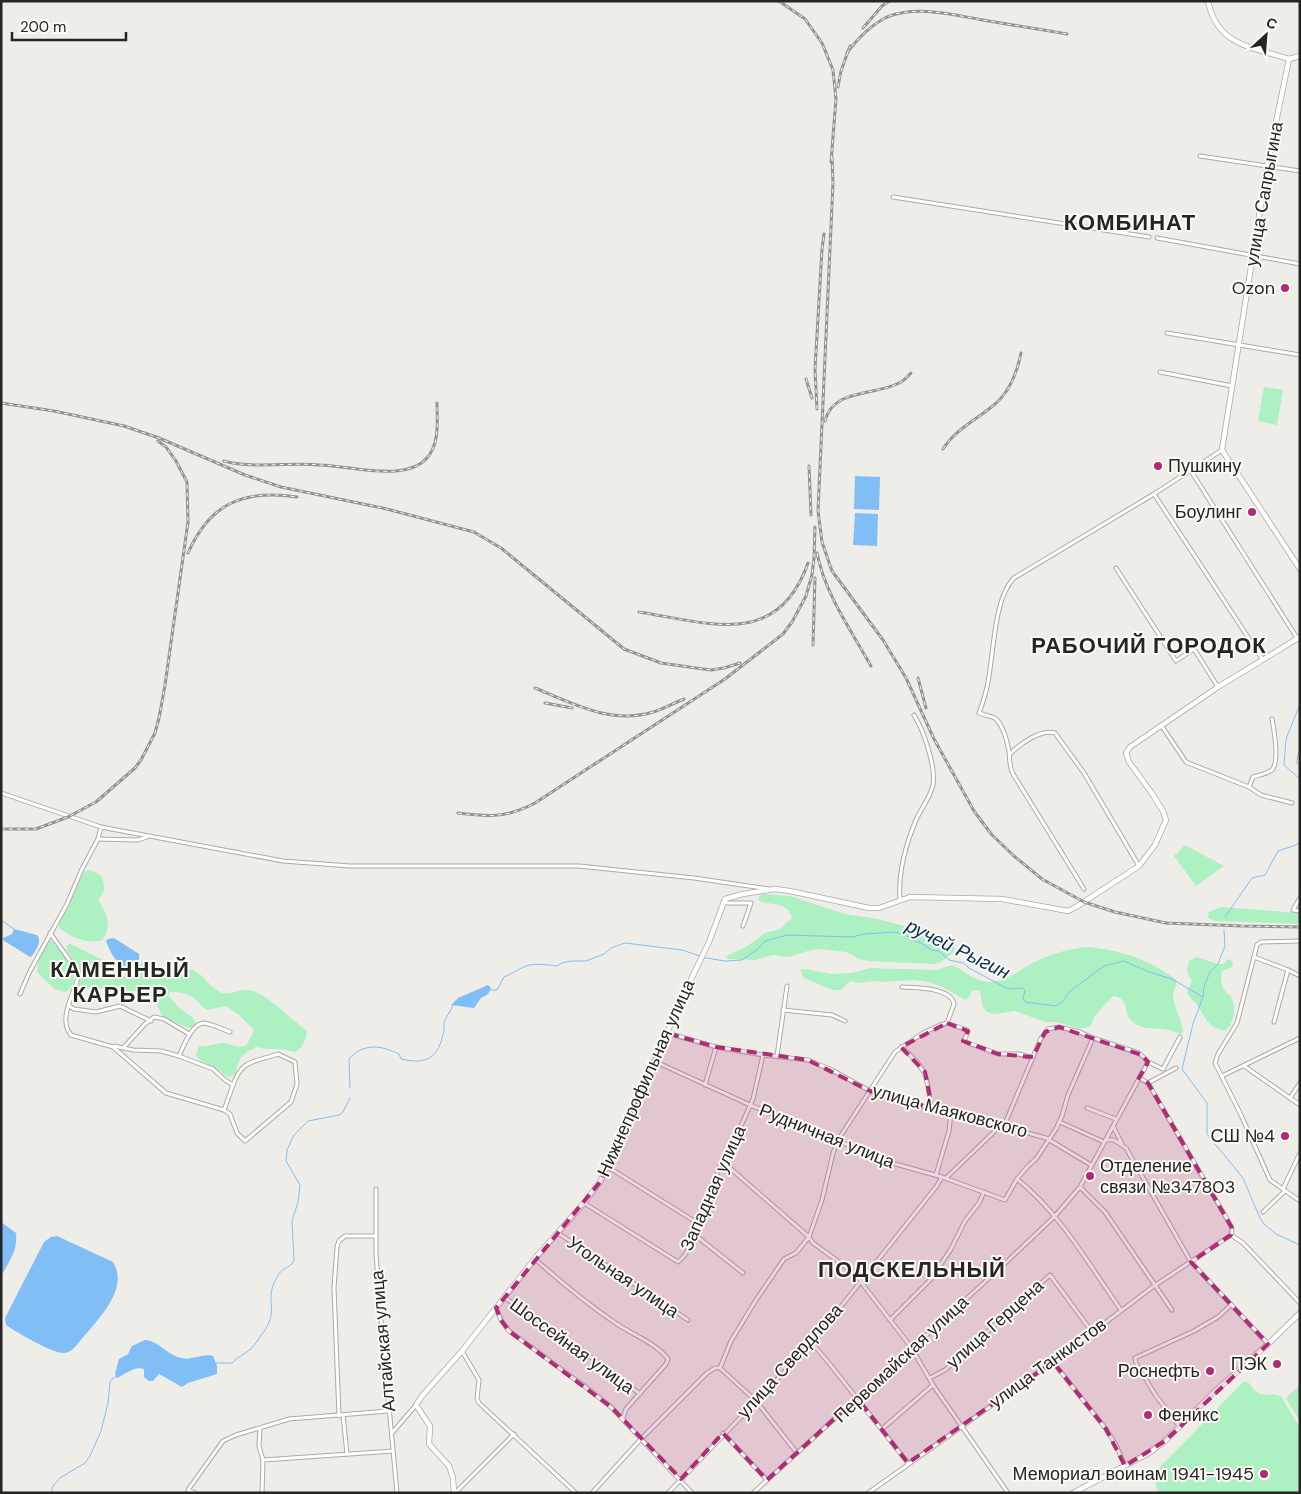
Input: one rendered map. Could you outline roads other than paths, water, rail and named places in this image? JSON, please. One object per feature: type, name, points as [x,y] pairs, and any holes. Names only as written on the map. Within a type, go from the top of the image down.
[{"type":"street","points":[[1208,1],[1213,18],[1227,37],[1248,47],[1289,59],[1300,56]]},
{"type":"street","name":"улица Сапрыгина","points":[[1222,450],[1268,166],[1289,59]]},
{"type":"street","points":[[1200,156],[1300,171]]},
{"type":"street","points":[[894,197],[1149,237]]},
{"type":"street","points":[[1157,238],[1300,264]]},
{"type":"street","points":[[1167,333],[1300,355]]},
{"type":"street","points":[[1160,372],[1232,386]]},
{"type":"street","points":[[1084,889],[1013,774],[1010,768],[1005,735],[997,721],[980,714],[987,688],[1000,603],[1008,584],[1020,574],[1154,494],[1222,450],[1300,569]]},
{"type":"street","points":[[1,794],[101,827],[216,850],[302,864],[350,866],[579,866],[694,878],[790,891],[870,908],[885,907],[910,897],[1002,899],[1068,910],[1076,907],[1139,866],[1155,845],[1166,820],[1163,811],[1151,792],[1129,762],[1127,750],[1161,724],[1298,637],[1190,471]]},
{"type":"street","points":[[1154,494],[1263,660]]},
{"type":"street","points":[[1116,568],[1176,661],[1194,650],[1218,687]]},
{"type":"street","points":[[900,900],[899,891],[908,843],[916,820],[933,784],[932,764],[924,735],[914,715]]},
{"type":"street","points":[[1249,787],[1253,777],[1268,773],[1274,767],[1276,745],[1272,719]]},
{"type":"street","points":[[1161,724],[1186,762],[1249,787],[1260,795],[1292,803]]},
{"type":"street","points":[[1009,755],[1017,747],[1043,733],[1055,733],[1084,773],[1139,866]]},
{"type":"street","points":[[1299,762],[1300,755]]},
{"type":"street","points":[[20,994],[30,971],[67,904],[98,839],[101,827]]},
{"type":"street","points":[[98,839],[138,840],[147,836]]},
{"type":"street","points":[[723,902],[725,899],[733,896],[775,890]]},
{"type":"street","points":[[1300,898],[1293,910],[1300,911]]},
{"type":"street","points":[[723,902],[751,903],[744,926]]},
{"type":"street","name":"Нижнепрофильная улица","points":[[392,1433],[462,1351],[535,1259],[600,1182],[704,952],[723,902]]},
{"type":"street","points":[[50,933],[78,972],[78,978],[66,1018],[66,1026],[71,1035],[111,1046],[133,1050],[161,1051],[179,1056],[213,1069],[224,1080],[233,1085]]},
{"type":"street","points":[[1300,941],[1261,942],[1257,945],[1237,1023],[1218,1054],[1215,1063],[1268,1177],[1300,1202]]},
{"type":"street","points":[[1254,957],[1300,976]]},
{"type":"street","points":[[1274,1022],[1288,970]]},
{"type":"street","points":[[777,1056],[787,986]]},
{"type":"street","points":[[902,987],[942,992],[950,996],[954,1004],[947,1023]]},
{"type":"street","points":[[69,1006],[74,1009],[96,1012],[120,1006],[151,1021]]},
{"type":"street","points":[[783,1010],[832,1015],[846,1021]]},
{"type":"street","points":[[124,1047],[145,1024],[158,1017],[189,1034]]},
{"type":"street","points":[[179,1056],[189,1034],[202,1023],[230,1032]]},
{"type":"street","points":[[720,1368],[731,1341],[784,1259],[796,1253],[810,1237],[838,1140],[891,1056],[901,1047],[929,1029],[947,1023],[968,1031],[964,1040],[968,1043],[998,1054],[1019,1054],[1033,1058]]},
{"type":"street","name":"улица Свердлова","points":[[668,1493],[723,1433],[812,1343],[944,1178],[1002,1125],[1033,1058],[1040,1038],[1048,1029],[1070,1028],[1093,1038]]},
{"type":"street","name":"улица Маяковского","points":[[667,1033],[716,1046],[763,1055],[808,1060],[822,1065],[870,1091],[901,1102],[1002,1125],[1049,1140],[1092,1165]]},
{"type":"street","points":[[1121,1310],[1055,1216],[1036,1195],[1017,1179],[1036,1160],[1060,1122],[1068,1095],[1093,1038],[1139,1053],[1148,1062],[1163,1068],[1180,1037]]},
{"type":"street","points":[[1222,1076],[1300,1038]]},
{"type":"street","points":[[111,1046],[166,1093],[224,1110],[230,1114],[237,1133],[245,1141],[288,1107],[297,1084],[295,1062],[278,1054],[241,1068],[224,1110]]},
{"type":"street","points":[[705,1085],[716,1046]]},
{"type":"street","points":[[901,1047],[915,1059],[925,1072],[930,1108]]},
{"type":"street","name":"Западная улица","points":[[584,1203],[678,1262],[695,1235],[714,1192],[717,1174],[750,1105],[755,1092],[763,1055]]},
{"type":"street","name":"Рудничная улица","points":[[654,1061],[750,1105],[892,1163],[936,1175],[1005,1200],[1017,1179]]},
{"type":"street","name":"Первомайская улица","points":[[753,1493],[1055,1216],[1080,1187],[1148,1062]]},
{"type":"street","points":[[1244,1066],[1300,1105]]},
{"type":"street","points":[[1148,1083],[1176,1068]]},
{"type":"street","points":[[1139,1078],[1148,1083],[1231,1226],[1231,1235],[1244,1243],[1300,1303]]},
{"type":"street","points":[[1290,1098],[1300,1083]]},
{"type":"street","points":[[1087,1108],[1116,1119]]},
{"type":"street","points":[[936,1175],[949,1130],[950,1112]]},
{"type":"street","points":[[1060,1122],[1105,1141],[1114,1140],[1122,1145]]},
{"type":"street","points":[[1113,1126],[1122,1145],[1144,1178],[1191,1262],[1268,1344]]},
{"type":"street","points":[[1263,1212],[1284,1190],[1300,1154]]},
{"type":"street","points":[[723,1162],[810,1237],[813,1243],[858,1276],[912,1347],[933,1385],[1008,1493]]},
{"type":"street","points":[[608,1167],[699,1224]]},
{"type":"street","points":[[1080,1187],[1105,1212],[1172,1310]]},
{"type":"street","name":"Алтайская улица","points":[[376,1189],[380,1320],[397,1493]]},
{"type":"street","points":[[890,1320],[931,1279],[984,1192]]},
{"type":"street","name":"Угольная улица","points":[[558,1233],[688,1320]]},
{"type":"street","points":[[347,1454],[341,1415],[334,1288],[337,1247],[342,1238],[349,1235],[376,1236]]},
{"type":"street","points":[[695,1235],[743,1273]]},
{"type":"street","name":"улица Танкистов","points":[[868,1493],[1052,1362],[1154,1286],[1231,1235]]},
{"type":"street","name":"Шоссейная улица","points":[[535,1259],[575,1295],[618,1326],[644,1340],[668,1359],[666,1364],[626,1410],[622,1418]]},
{"type":"street","name":"улица Герцена","points":[[930,1378],[945,1370],[1050,1275],[1092,1332]]},
{"type":"street","name":"Шоссейная улица","points":[[504,1297],[609,1370],[640,1394]]},
{"type":"street","points":[[1180,1427],[1156,1396],[1136,1363],[1135,1358],[1194,1331],[1218,1317],[1231,1305]]},
{"type":"street","name":"Шоссейная улица","points":[[496,1308],[501,1320],[509,1331],[591,1391],[622,1418],[681,1479],[692,1493]]},
{"type":"street","points":[[1073,1493],[1155,1449],[1300,1313]]},
{"type":"street","points":[[812,1343],[908,1463]]},
{"type":"street","points":[[462,1351],[478,1376],[480,1384],[477,1399],[479,1403],[574,1492]]},
{"type":"street","points":[[1052,1362],[1106,1429],[1116,1445],[1125,1466]]},
{"type":"street","points":[[592,1493],[641,1439],[707,1373],[715,1368],[720,1368],[756,1401],[798,1453]]},
{"type":"street","name":"улица Герцена","points":[[882,1429],[933,1385]]},
{"type":"street","points":[[416,1405],[430,1426],[429,1444],[449,1466],[453,1478],[454,1493]]},
{"type":"street","points":[[195,1493],[188,1490],[223,1442],[236,1435],[289,1419],[388,1411]]},
{"type":"street","points":[[260,1429],[260,1446],[263,1460],[262,1493]]},
{"type":"street","points":[[723,1433],[767,1480]]},
{"type":"street","points":[[454,1493],[514,1434]]},
{"type":"street","points":[[263,1460],[393,1451]]},
{"type":"water","points":[[855,476],[880,477],[879,510],[854,509]]},
{"type":"water","points":[[855,513],[878,514],[877,546],[853,545]]},
{"type":"water","points":[[14,929],[37,935],[39,942],[32,956],[30,957],[3,940],[3,938],[12,934]]},
{"type":"water","points":[[114,938],[139,954],[139,960],[130,968],[121,965],[112,954],[106,941]]},
{"type":"water","points":[[488,985],[491,988],[488,994],[481,998],[474,1008],[451,1005],[458,998]]},
{"type":"water","points":[[1,1222],[16,1233],[16,1245],[1,1276]]},
{"type":"water","points":[[57,1236],[113,1262],[117,1273],[114,1296],[108,1307],[76,1346],[69,1352],[63,1353],[43,1346],[6,1325],[5,1318],[44,1242],[51,1237]]},
{"type":"water","points":[[145,1340],[155,1343],[171,1354],[185,1359],[205,1355],[213,1356],[217,1366],[217,1374],[188,1383],[182,1387],[159,1374],[153,1381],[149,1381],[144,1377],[144,1369],[140,1368],[133,1369],[117,1378],[115,1374],[119,1359],[128,1354],[132,1346]]},
{"type":"waterway","name":"ручей Рыгин","points":[[1300,704],[1286,739],[1284,765],[1300,779]]},
{"type":"waterway","name":"ручей Рыгин","points":[[1225,917],[1252,878],[1265,875],[1278,851],[1296,845],[1300,841]]},
{"type":"waterway","points":[[1,920],[14,929]]},
{"type":"waterway","name":"ручей Рыгин","points":[[1224,930],[1225,946],[1218,964],[1210,972],[1204,986],[1203,997],[1193,1024],[1182,1069],[1207,1103],[1207,1134],[1243,1178],[1264,1224],[1276,1234],[1300,1245]]},
{"type":"waterway","name":"ручей Рыгин","points":[[490,990],[497,990],[504,977],[526,966],[537,964],[557,966],[571,961],[586,961],[625,943],[682,950],[706,958],[725,961],[742,960],[759,948],[765,941],[788,935],[851,937],[894,932],[904,934],[932,950],[939,951],[949,960],[963,963],[1008,989],[1023,988],[1025,991],[1023,998],[1025,1002],[1056,1006],[1062,1002],[1070,991],[1104,966],[1124,961],[1149,972],[1172,979],[1203,997]]},
{"type":"waterway","name":"ручей Рыгин","points":[[350,1088],[349,1059],[360,1050],[379,1047],[399,1054],[401,1059],[410,1061],[425,1060],[435,1053],[439,1048],[444,1024],[453,1005]]},
{"type":"waterway","name":"ручей Рыгин","points":[[214,1363],[232,1363],[255,1345],[271,1317],[271,1296],[274,1283],[280,1272],[291,1265],[294,1260],[292,1221],[298,1202],[300,1185],[286,1161],[287,1150],[294,1135],[308,1121],[339,1115],[343,1112],[350,1098]]},
{"type":"waterway","name":"ручей Рыгин","points":[[51,1493],[53,1486],[60,1478],[85,1463],[90,1456],[101,1431],[108,1403],[110,1382],[117,1376]]},
{"type":"railway","points":[[779,1],[805,19],[822,43],[833,70],[836,99],[831,162]]},
{"type":"railway","points":[[863,28],[882,6],[889,1]]},
{"type":"railway","points":[[847,53],[865,32],[881,20],[899,13],[910,12],[935,12],[1067,34]]},
{"type":"railway","points":[[838,87],[841,71],[850,46]]},
{"type":"railway","points":[[832,157],[833,183],[818,511],[822,542],[832,571],[883,640],[906,678],[934,739],[974,811],[992,835],[1014,856],[1042,879],[1084,902],[1115,912],[1166,923],[1300,927]]},
{"type":"railway","points":[[817,409],[815,369],[824,234]]},
{"type":"railway","points":[[943,449],[960,430],[1000,400],[1009,388],[1015,375],[1021,353]]},
{"type":"railway","points":[[825,421],[829,410],[837,403],[856,394],[889,387],[902,381],[911,373]]},
{"type":"railway","points":[[806,379],[812,398]]},
{"type":"railway","points":[[1,403],[54,411],[124,426],[159,438],[245,475],[281,487],[387,509],[474,532],[501,548],[624,649],[661,663],[711,670],[740,663]]},
{"type":"railway","points":[[224,461],[247,465],[308,464],[377,471],[409,469],[424,461],[434,446],[437,432],[437,403]]},
{"type":"railway","points":[[1,829],[36,829],[68,817],[96,802],[135,768],[155,733],[165,685],[188,522],[187,482],[176,461],[166,447],[158,441]]},
{"type":"railway","points":[[809,466],[811,515]]},
{"type":"railway","points":[[188,553],[207,522],[218,511],[231,503],[261,495],[297,497]]},
{"type":"railway","points":[[458,813],[479,815],[506,814],[535,803],[725,679],[783,634],[806,596],[812,575],[815,527]]},
{"type":"railway","points":[[817,553],[832,597],[871,666]]},
{"type":"railway","points":[[639,612],[715,624],[738,624],[760,619],[779,608],[795,590],[808,563]]},
{"type":"railway","points":[[813,645],[815,578]]},
{"type":"railway","points":[[918,678],[926,708]]},
{"type":"railway","points":[[535,688],[577,706],[622,716],[653,712],[684,699]]},
{"type":"railway","points":[[545,703],[572,708]]},
{"type":"place","name":"Ozon","points":[[1285,288]]},
{"type":"place","name":"Пушкину","points":[[1158,466]]},
{"type":"place","name":"Боулинг","points":[[1252,512]]},
{"type":"place","name":"СШ №4","points":[[1285,1136]]},
{"type":"place","name":"Отделение связи №347803","points":[[1090,1176]]},
{"type":"place","name":"ПЭК","points":[[1277,1364]]},
{"type":"place","name":"Роснефть","points":[[1210,1371]]},
{"type":"place","name":"Феникс","points":[[1148,1415]]},
{"type":"place","name":"Мемориал воинам 1941-1945","points":[[1264,1474]]},
{"type":"district","name":"КОМБИНАТ","points":[[1130,222]]},
{"type":"district","name":"РАБОЧИЙ ГОРОДОК","points":[[1149,645]]},
{"type":"district","name":"КАМЕННЫЙ КАРЬЕР","points":[[120,982]]},
{"type":"district","name":"ПОДСКЕЛЬНЫЙ","points":[[912,1269]]}]
